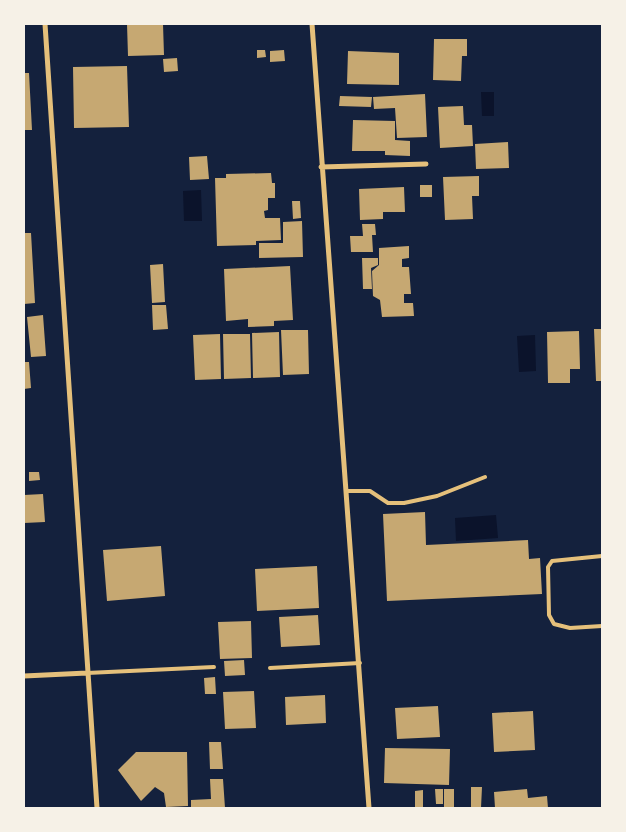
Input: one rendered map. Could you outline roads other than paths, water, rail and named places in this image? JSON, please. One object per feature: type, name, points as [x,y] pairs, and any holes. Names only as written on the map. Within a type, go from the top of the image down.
[{"type":"street","points":[[45,24],[97,808]]},
{"type":"street","points":[[312,24],[321,167],[360,663],[369,808]]},
{"type":"street","points":[[321,167],[426,164]]},
{"type":"street","points":[[24,676],[87,673]]},
{"type":"lane","points":[[347,491],[370,492],[388,503],[404,503],[437,496],[485,477]]},
{"type":"lane","points":[[602,556],[552,561],[548,567],[549,615],[554,624],[570,628],[602,626]]},
{"type":"lane","points":[[270,668],[360,663]]},
{"type":"lane","points":[[87,673],[214,667]]},
{"type":"water","points":[[481,92],[494,92],[494,116],[482,116]]},
{"type":"water","points":[[201,190],[202,221],[184,221],[183,191]]},
{"type":"water","points":[[535,335],[536,371],[519,372],[517,336]]},
{"type":"water","points":[[496,515],[498,538],[456,541],[455,518]]}]
